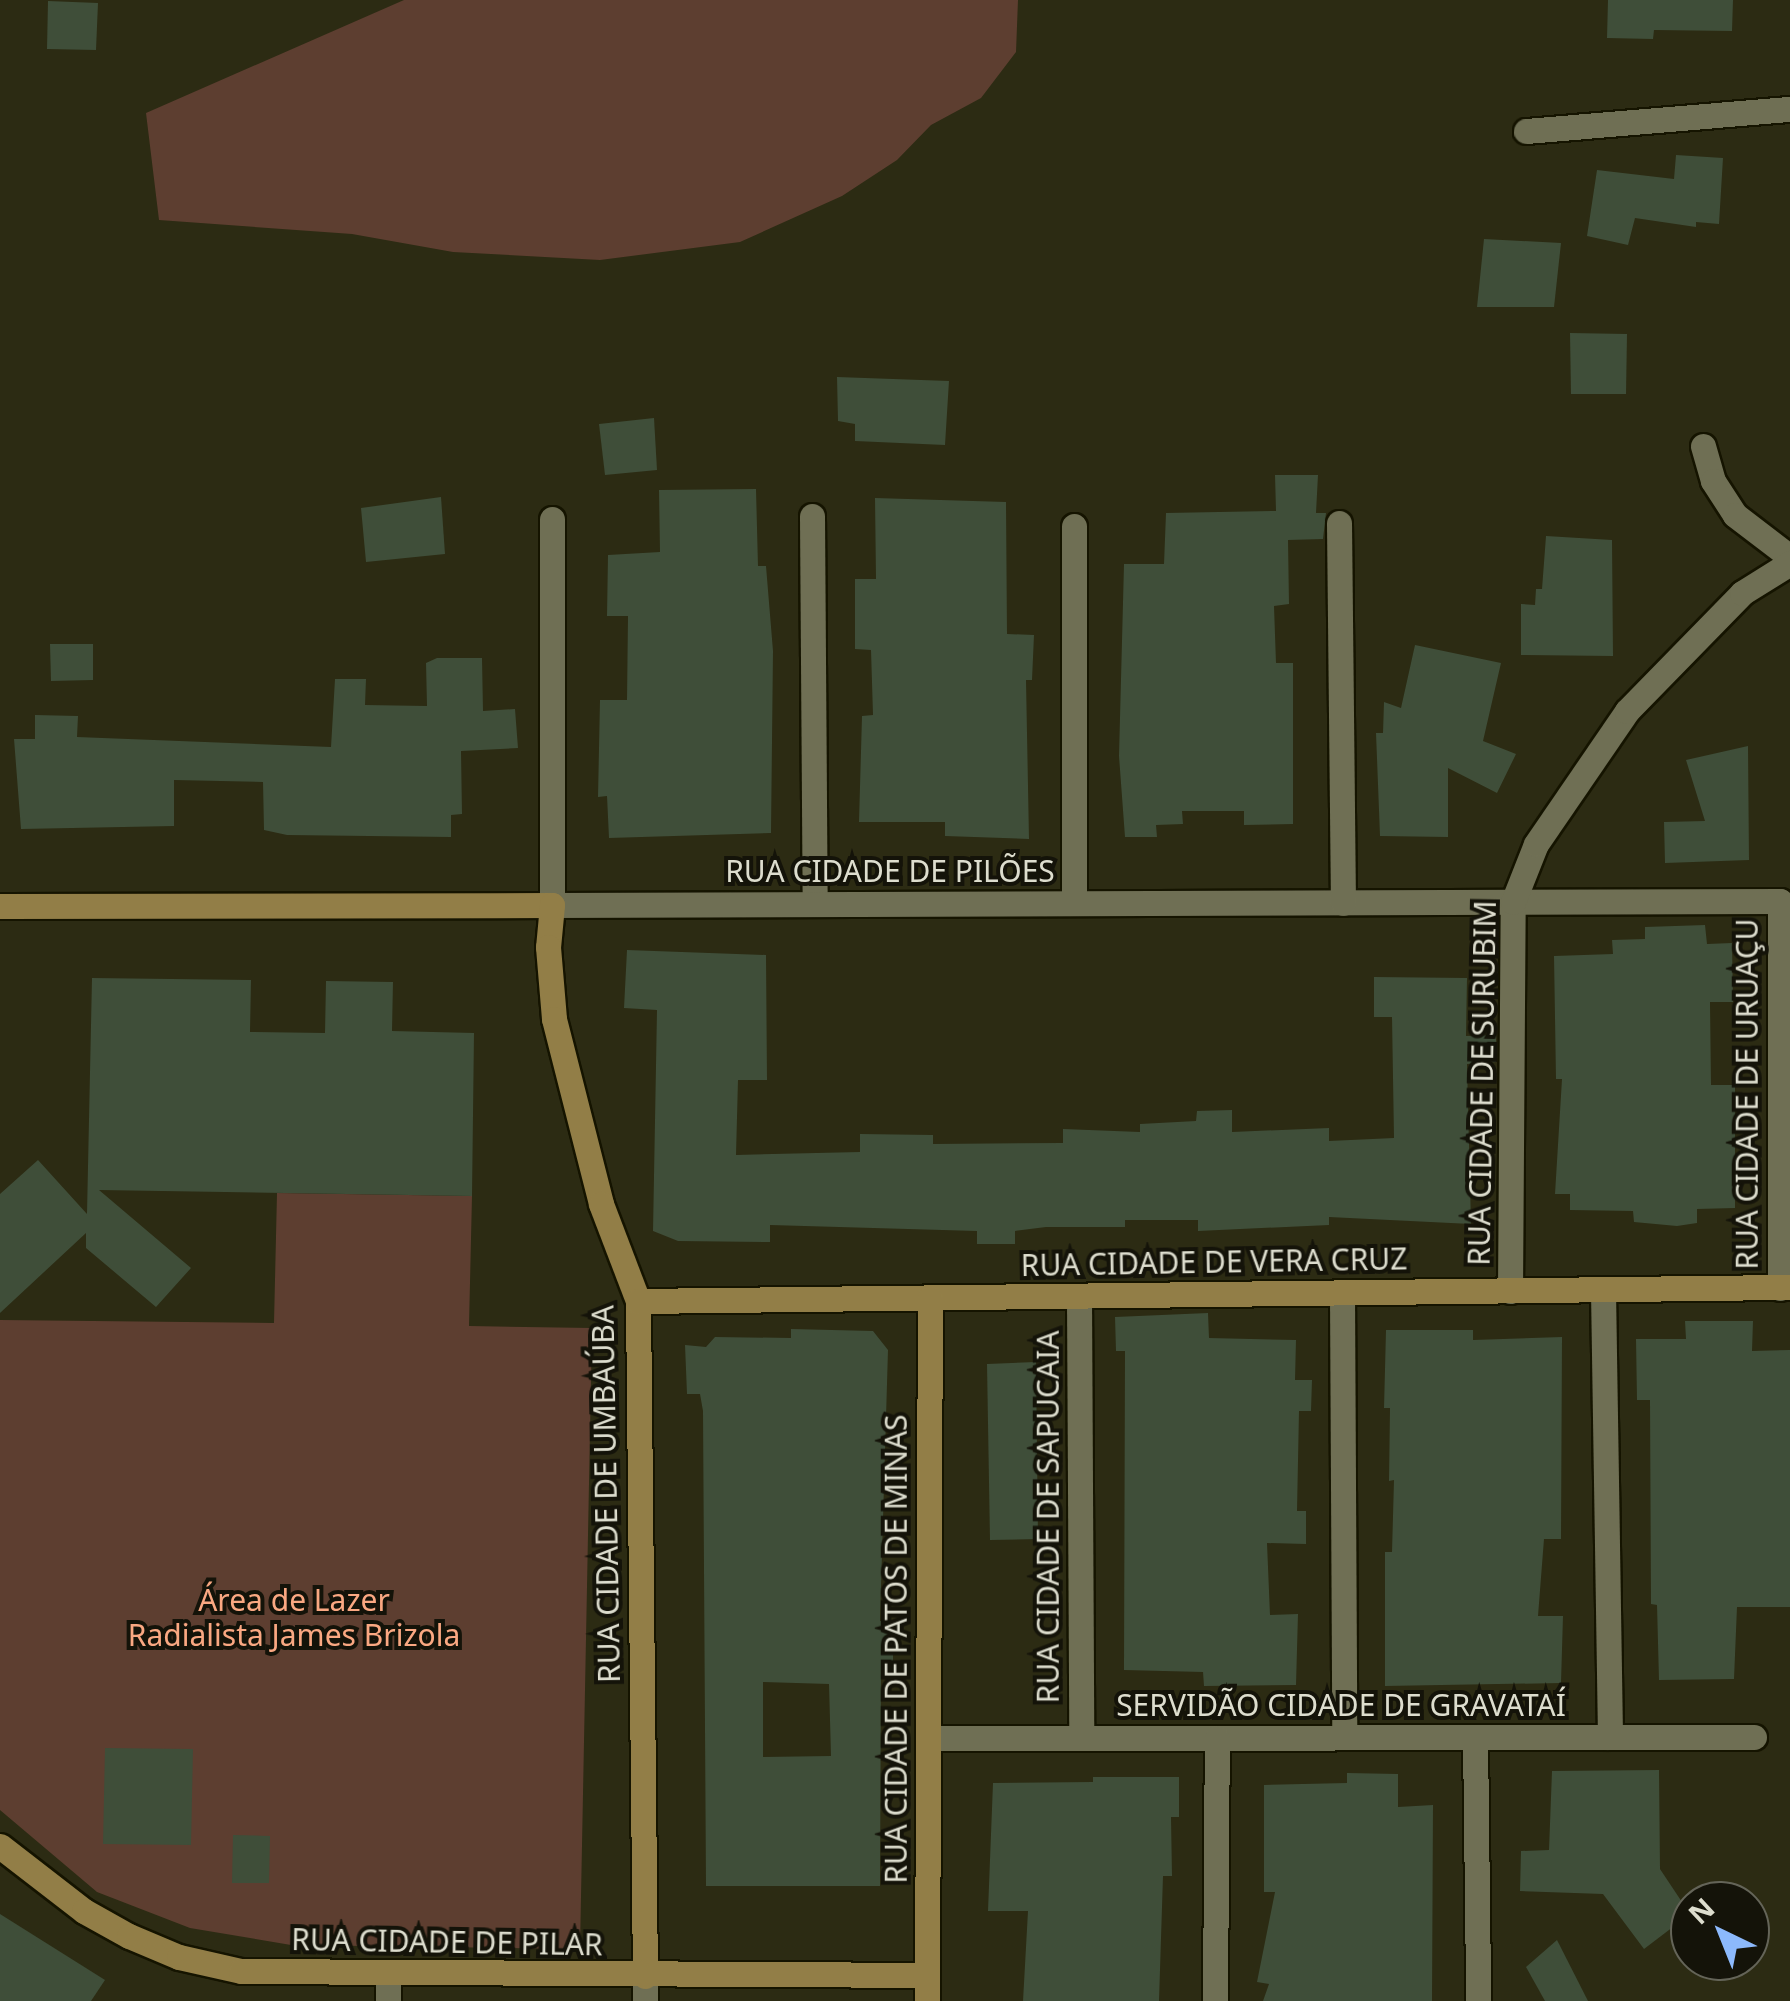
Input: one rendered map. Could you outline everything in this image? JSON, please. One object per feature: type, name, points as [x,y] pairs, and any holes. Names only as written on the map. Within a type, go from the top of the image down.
[{"type":"street","points":[[1526,131],[1790,109]]},
{"type":"street","points":[[1704,446],[1713,481],[1734,515],[1790,560]]},
{"type":"street","points":[[812,516],[815,904]]},
{"type":"street","name":"RUA CIDADE DE UMBAÚBA","points":[[552,519],[552,904],[548,947],[554,1020],[600,1204],[638,1301],[645,1988]]},
{"type":"street","points":[[1339,523],[1343,902]]},
{"type":"street","points":[[1074,526],[1074,903]]},
{"type":"street","name":"RUA CIDADE DE SURUBIM","points":[[1510,1291],[1513,902],[1556,810],[1626,712],[1715,618],[1790,560]]},
{"type":"street","name":"RUA CIDADE DE PILÕES","points":[[0,906],[1780,902]]},
{"type":"street","name":"RUA CIDADE DE URUAÇU","points":[[1780,902],[1785,1288]]},
{"type":"street","name":"RUA CIDADE DE VERA CRUZ","points":[[638,1301],[1785,1288]]},
{"type":"street","points":[[1603,1290],[1610,1737]]},
{"type":"street","points":[[1342,1293],[1344,1737]]},
{"type":"street","name":"RUA CIDADE DE SAPUCAIA","points":[[1079,1296],[1081,1738]]},
{"type":"street","name":"RUA CIDADE DE PATOS DE MINAS","points":[[928,1988],[930,1298]]},
{"type":"street","name":"SERVIDÃO CIDADE DE GRAVATAÍ","points":[[928,1738],[1754,1736]]},
{"type":"street","points":[[1475,1737],[1478,2001]]},
{"type":"street","points":[[1215,2001],[1217,1738]]},
{"type":"street","name":"RUA CIDADE DE PILAR","points":[[0,1846],[84,1911],[178,1957],[241,1970],[388,1988],[928,1988]]},
{"type":"green space","points":[[404,0],[1018,0],[1016,52],[981,98],[931,125],[897,160],[842,196],[740,242],[600,260],[453,252],[352,234],[159,220],[146,113]]},
{"type":"green space","name":"Área de Lazer Radialista James Brizola","points":[[277,1193],[472,1196],[469,1326],[592,1328],[580,1949],[291,1945],[190,1928],[97,1892],[0,1810],[0,1320],[274,1323]]},
{"type":"building","points":[[1608,0],[1733,0],[1732,31],[1654,30],[1653,39],[1607,38]]},
{"type":"building","points":[[48,1],[98,3],[96,50],[47,49]]},
{"type":"building","points":[[1676,155],[1723,158],[1719,224],[1696,222],[1696,227],[1635,218],[1628,245],[1587,236],[1597,170],[1674,179]]},
{"type":"building","points":[[1484,239],[1561,243],[1554,307],[1477,307]]},
{"type":"building","points":[[1570,333],[1627,334],[1626,394],[1571,394]]},
{"type":"building","points":[[837,377],[949,381],[945,445],[855,441],[855,424],[838,421]]},
{"type":"building","points":[[654,418],[657,470],[605,475],[599,424]]},
{"type":"building","points":[[1275,475],[1318,475],[1316,513],[1326,513],[1323,539],[1288,540],[1289,604],[1274,606],[1276,663],[1293,663],[1293,824],[1244,825],[1244,811],[1182,811],[1183,824],[1156,825],[1157,837],[1125,837],[1119,756],[1124,564],[1164,564],[1166,513],[1276,511]]},
{"type":"building","points":[[756,489],[758,566],[766,566],[773,651],[771,833],[609,838],[607,796],[598,797],[600,700],[627,700],[628,616],[607,616],[608,555],[660,552],[659,490]]},
{"type":"building","points":[[441,497],[445,554],[366,562],[361,508]]},
{"type":"building","points":[[875,498],[1006,502],[1007,634],[1034,635],[1032,680],[1026,680],[1029,839],[945,836],[945,822],[859,822],[862,716],[873,715],[871,650],[855,649],[855,579],[876,579]]},
{"type":"building","points":[[1546,536],[1612,540],[1613,656],[1521,655],[1521,604],[1535,605],[1536,589],[1542,589]]},
{"type":"building","points":[[50,644],[93,644],[93,680],[51,681]]},
{"type":"building","points":[[1415,645],[1501,663],[1483,741],[1516,754],[1497,793],[1448,768],[1448,837],[1380,836],[1376,733],[1383,733],[1384,702],[1401,708]]},
{"type":"building","points":[[437,658],[482,658],[483,711],[515,709],[518,748],[461,751],[462,814],[451,815],[451,837],[287,835],[264,830],[263,782],[174,780],[174,826],[21,829],[14,739],[35,739],[35,715],[78,716],[77,737],[331,747],[335,679],[366,679],[365,705],[427,706],[426,663]]},
{"type":"building","points":[[1748,746],[1749,860],[1665,863],[1664,822],[1705,821],[1686,760]]},
{"type":"building","points":[[1705,925],[1707,944],[1732,943],[1733,1002],[1710,1002],[1711,1085],[1735,1085],[1735,1208],[1697,1209],[1697,1223],[1677,1226],[1634,1222],[1633,1211],[1570,1210],[1570,1194],[1555,1194],[1562,1079],[1556,1079],[1554,956],[1613,954],[1612,940],[1645,939],[1645,927]]},
{"type":"building","points":[[627,950],[766,955],[767,1080],[738,1080],[736,1155],[860,1152],[860,1134],[933,1135],[933,1144],[1063,1143],[1063,1129],[1140,1132],[1140,1124],[1196,1121],[1197,1111],[1232,1110],[1232,1132],[1329,1128],[1329,1141],[1394,1138],[1392,1017],[1374,1017],[1374,977],[1467,978],[1466,1036],[1496,1035],[1496,1062],[1467,1064],[1471,1224],[1329,1217],[1329,1225],[1198,1231],[1198,1220],[1125,1220],[1125,1227],[1015,1231],[1015,1244],[977,1244],[977,1231],[770,1225],[770,1242],[678,1241],[653,1231],[657,1010],[624,1008]]},
{"type":"building","points":[[92,978],[251,980],[250,1032],[325,1033],[326,981],[393,982],[392,1031],[474,1033],[472,1196],[99,1190],[191,1268],[156,1307],[86,1248],[86,1233],[0,1313],[0,1194],[38,1160],[87,1214]]},
{"type":"building","points":[[1208,1313],[1209,1338],[1296,1340],[1295,1380],[1312,1380],[1311,1411],[1299,1411],[1297,1511],[1306,1511],[1306,1544],[1267,1543],[1270,1615],[1298,1614],[1296,1685],[1204,1686],[1203,1672],[1124,1670],[1125,1351],[1116,1351],[1115,1317]]},
{"type":"building","points":[[1685,1321],[1753,1321],[1752,1351],[1790,1350],[1790,1607],[1737,1607],[1734,1679],[1659,1680],[1657,1605],[1651,1604],[1650,1400],[1637,1400],[1636,1339],[1686,1339]]},
{"type":"building","points":[[791,1329],[873,1331],[888,1350],[880,1621],[893,1621],[893,1668],[881,1668],[880,1886],[706,1886],[703,1411],[700,1394],[687,1394],[685,1345],[706,1347],[715,1337],[791,1338]],"holes":[[[763,1682],[829,1684],[831,1756],[763,1757]]]},
{"type":"building","points":[[1386,1330],[1473,1330],[1473,1340],[1562,1337],[1561,1539],[1544,1539],[1538,1616],[1563,1616],[1561,1683],[1385,1686],[1385,1552],[1392,1552],[1394,1480],[1389,1481],[1390,1408],[1384,1408]]},
{"type":"building","points":[[1036,1362],[1038,1539],[990,1540],[987,1364]]},
{"type":"building","points":[[105,1748],[193,1749],[191,1845],[103,1844]]},
{"type":"building","points":[[1659,1770],[1660,1869],[1670,1884],[1670,1929],[1644,1949],[1603,1894],[1520,1891],[1521,1851],[1549,1850],[1552,1771]]},
{"type":"building","points":[[1347,1773],[1398,1774],[1398,1807],[1433,1805],[1432,2001],[1263,2001],[1269,1984],[1257,1982],[1275,1892],[1264,1892],[1264,1785],[1347,1783]]},
{"type":"building","points":[[1093,1777],[1179,1777],[1179,1817],[1171,1817],[1172,1876],[1163,1876],[1159,2001],[1023,2001],[1028,1911],[988,1911],[993,1783],[1093,1782]]},
{"type":"building","points":[[233,1835],[270,1836],[269,1883],[232,1883]]},
{"type":"building","points":[[0,1914],[105,1980],[91,2001],[0,2001]]},
{"type":"building","points":[[1557,1940],[1588,2001],[1545,2001],[1526,1967]]}]
